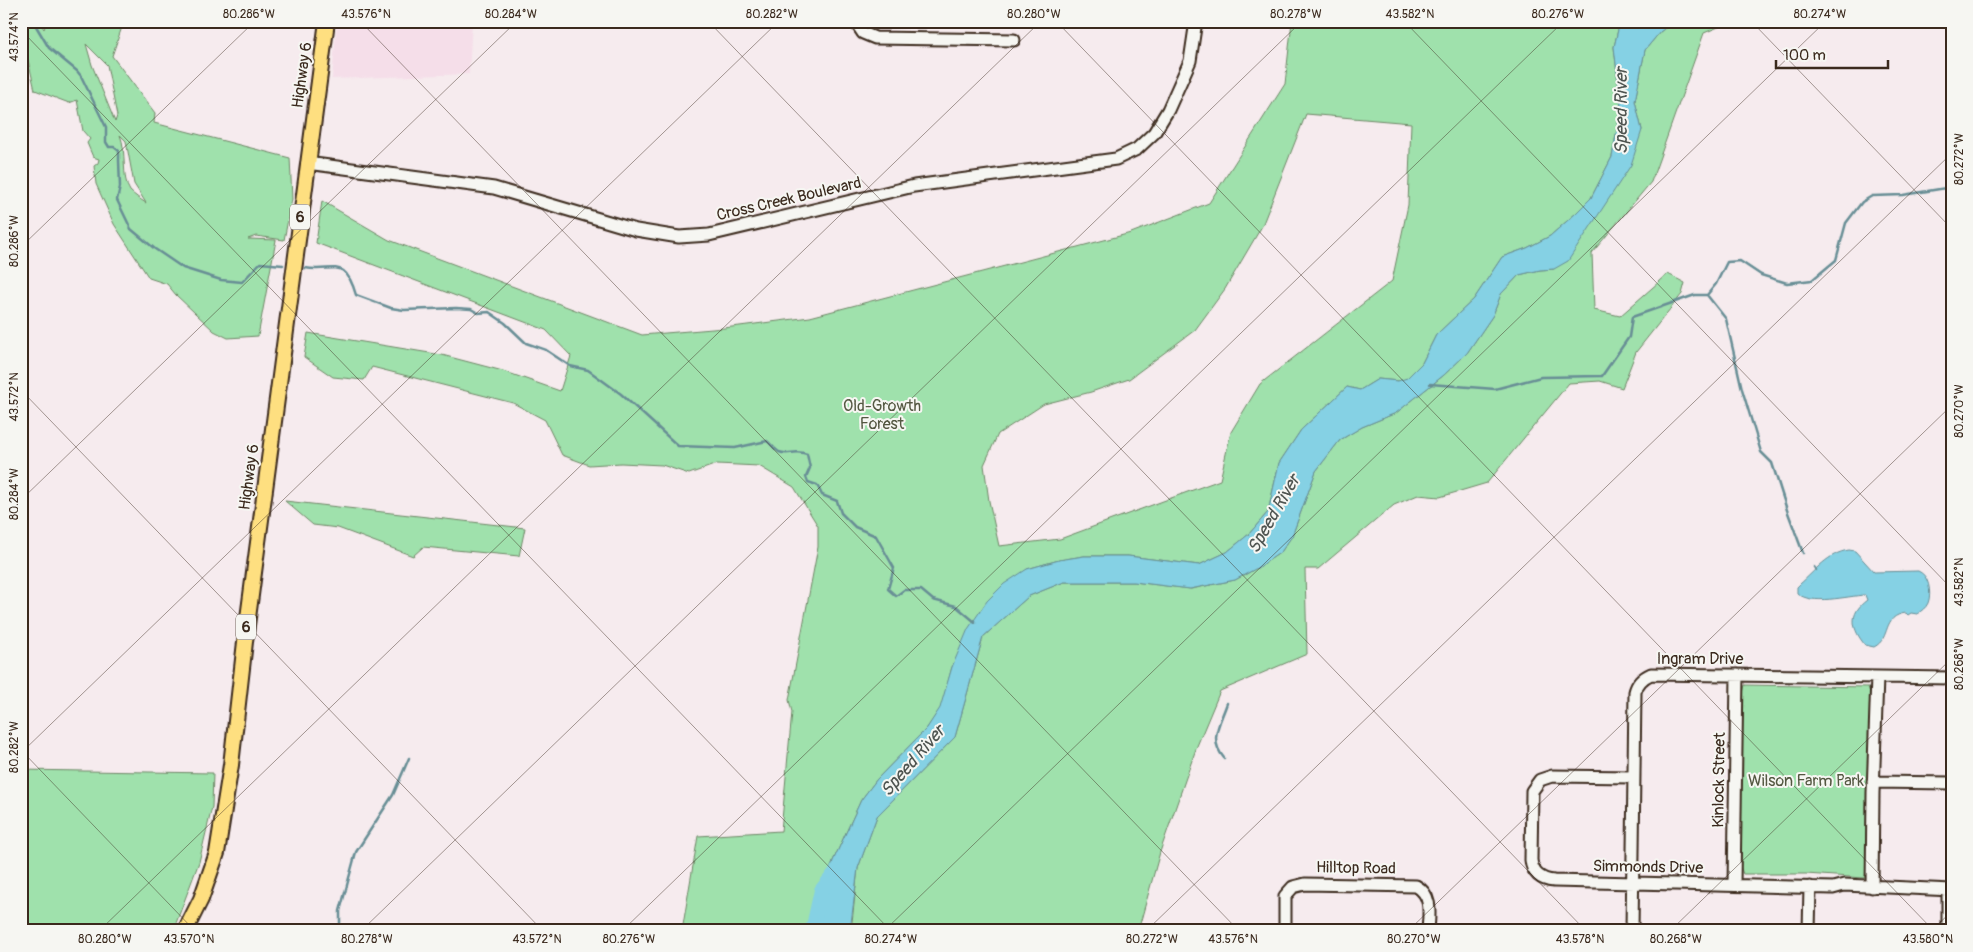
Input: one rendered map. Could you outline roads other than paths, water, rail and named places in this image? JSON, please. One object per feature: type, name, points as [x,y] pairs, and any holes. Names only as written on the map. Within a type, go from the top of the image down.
[{"type":"main road","name":"Highway 6","points":[[185,931],[201,899],[217,853],[231,765],[246,633],[327,21]]},
{"type":"street","points":[[855,21],[863,33],[875,38],[1014,40]]},
{"type":"street","name":"Cross Creek Boulevard","points":[[307,163],[494,188],[636,230],[679,237],[709,235],[914,186],[1116,160],[1136,149],[1154,133],[1168,110],[1190,61],[1196,21]]},
{"type":"street","name":"Ingram Drive","points":[[1632,931],[1635,692],[1641,680],[1651,674],[1952,678]]},
{"type":"street","name":"Kinlock Street","points":[[1734,885],[1737,675]]},
{"type":"street","points":[[1872,887],[1877,677]]},
{"type":"street","name":"Simmonds Drive","points":[[1634,777],[1552,776],[1540,780],[1535,785],[1532,793],[1531,862],[1538,876],[1553,881],[1833,888],[1844,885],[1950,890]]},
{"type":"street","points":[[1873,782],[1952,783]]},
{"type":"street","name":"Hilltop Road","points":[[1285,931],[1285,896],[1294,886],[1302,884],[1416,886],[1424,891],[1429,904],[1428,931]]},
{"type":"street","points":[[1809,931],[1810,887]]},
{"type":"street","points":[[1948,931],[1950,890]]},
{"type":"water","points":[[1620,21],[1674,21],[1660,32],[1645,50],[1635,101],[1642,130],[1631,165],[1568,261],[1554,269],[1519,275],[1501,294],[1493,315],[1467,353],[1444,375],[1396,413],[1362,427],[1340,440],[1316,471],[1292,536],[1281,552],[1259,567],[1235,580],[1190,589],[1134,582],[1064,582],[1029,596],[983,637],[955,737],[877,816],[858,868],[850,931],[816,931],[816,914],[833,861],[861,800],[877,779],[927,728],[940,708],[952,667],[968,629],[987,601],[1004,584],[1027,569],[1059,560],[1084,556],[1128,556],[1199,565],[1227,552],[1249,534],[1268,512],[1279,463],[1301,430],[1347,387],[1360,390],[1378,379],[1398,381],[1407,378],[1422,363],[1436,335],[1474,299],[1502,257],[1527,248],[1550,236],[1591,198],[1612,157],[1621,107],[1614,47]]},
{"type":"water","points":[[1855,551],[1874,572],[1918,571],[1925,576],[1929,585],[1929,599],[1926,606],[1917,614],[1911,613],[1908,615],[1906,613],[1893,618],[1880,643],[1874,647],[1865,645],[1857,633],[1854,622],[1857,611],[1867,600],[1865,595],[1820,600],[1803,597],[1797,593],[1797,587],[1822,563],[1841,552]]},
{"type":"waterway","points":[[33,21],[49,48],[81,76],[106,127],[106,142],[109,147],[114,147],[119,151],[120,187],[117,200],[131,229],[155,249],[183,268],[221,280],[242,282],[260,263],[283,265]]},
{"type":"waterway","points":[[1430,384],[1495,389],[1541,377],[1602,376],[1629,337],[1632,317],[1695,295],[1707,295],[1716,284],[1727,262],[1740,261],[1761,275],[1787,283],[1812,280],[1836,260],[1846,223],[1862,202],[1872,196],[1903,195],[1952,187]]},
{"type":"waterway","points":[[305,268],[337,268],[342,270],[352,283],[356,295],[391,308],[404,310],[456,308],[471,309],[478,313],[489,312],[505,323],[526,343],[546,350],[570,366],[588,370],[621,394],[678,446],[735,448],[767,441],[779,452],[807,454],[810,468],[806,477],[808,482],[817,485],[822,495],[837,501],[841,513],[855,527],[876,536],[894,568],[888,589],[896,596],[904,590],[921,590],[933,600],[956,606],[975,622]]},
{"type":"waterway","points":[[1707,295],[1726,319],[1742,389],[1761,452],[1772,463],[1803,553]]},
{"type":"waterway","points":[[1224,758],[1219,751],[1216,738],[1227,703]]},
{"type":"waterway","points":[[340,931],[340,911],[356,852],[393,795],[409,758]]},
{"type":"waterway","name":"Speed River","points":[[812,931],[821,890],[837,870]]},
{"type":"park label","name":"Old-Growth Forest","points":[[882,415]]},
{"type":"park label","name":"Wilson Farm Park","points":[[1806,781]]}]
